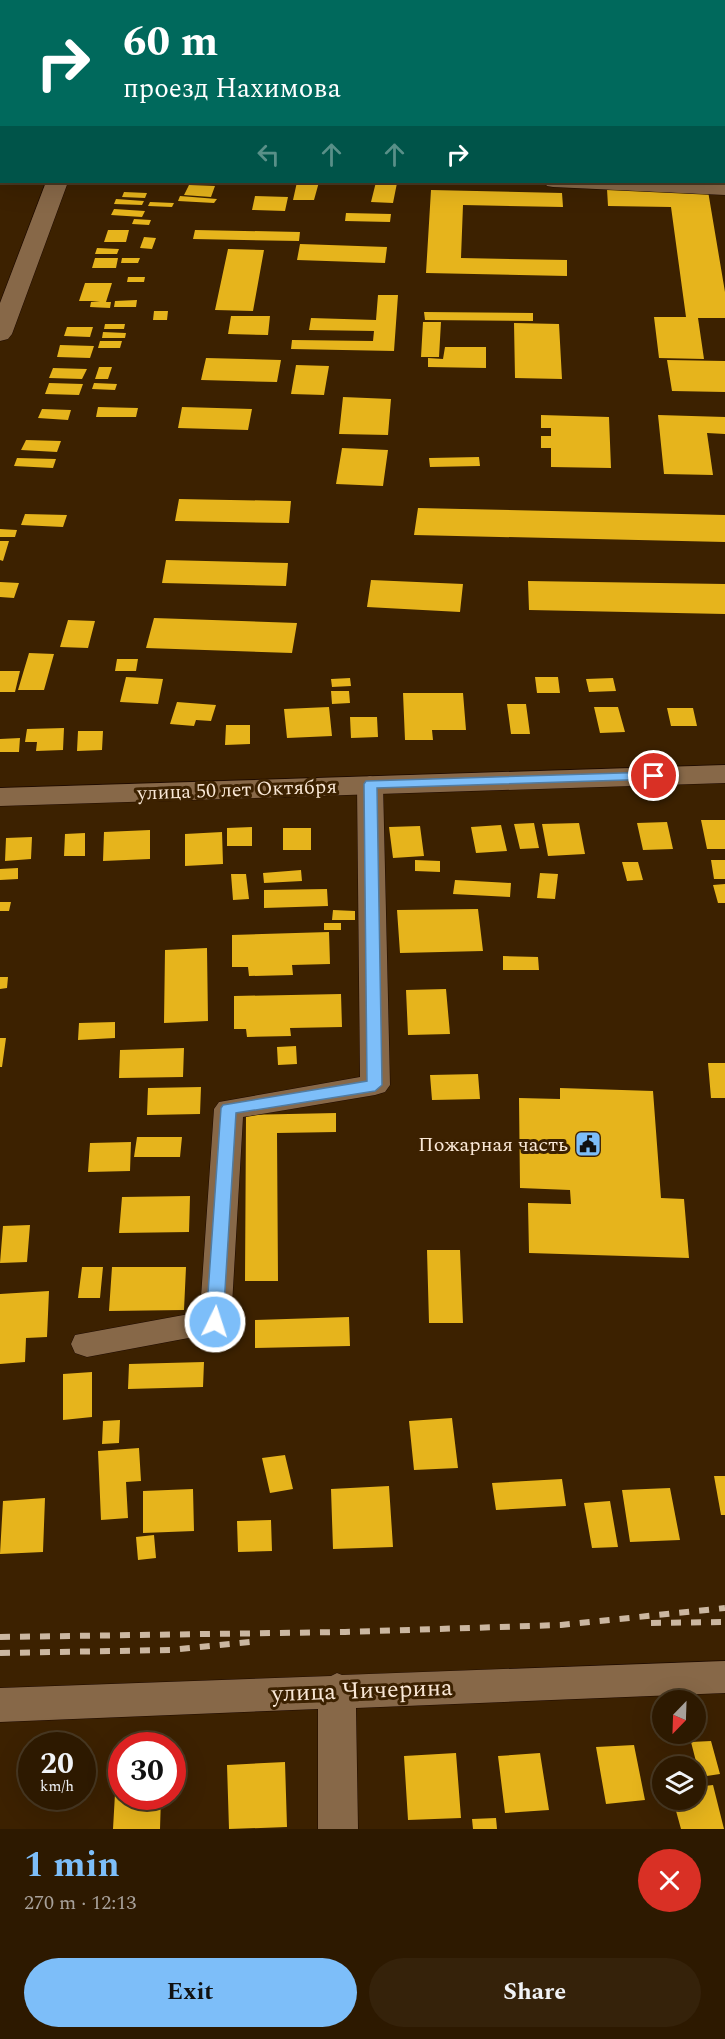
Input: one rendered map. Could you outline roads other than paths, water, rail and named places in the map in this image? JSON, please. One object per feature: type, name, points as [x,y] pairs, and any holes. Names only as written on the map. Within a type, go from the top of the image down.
[{"type":"street","points":[[0,334],[57,183]]},
{"type":"street","points":[[574,183],[725,190]]},
{"type":"street","name":"улица 50 лет Октября","points":[[0,797],[725,774]]},
{"type":"street","points":[[87,1344],[215,1322],[229,1108],[375,1085],[370,784]]},
{"type":"street","name":"улица Чичерина","points":[[0,1705],[337,1690],[725,1677]]},
{"type":"street","points":[[337,1690],[338,1829]]},
{"type":"railway","points":[[0,1637],[345,1632],[561,1625],[725,1608]]},
{"type":"railway","points":[[651,1623],[725,1622]]},
{"type":"railway","points":[[0,1653],[170,1650],[259,1641]]},
{"type":"place","name":"Пожарная часть","points":[[588,1144]]}]
